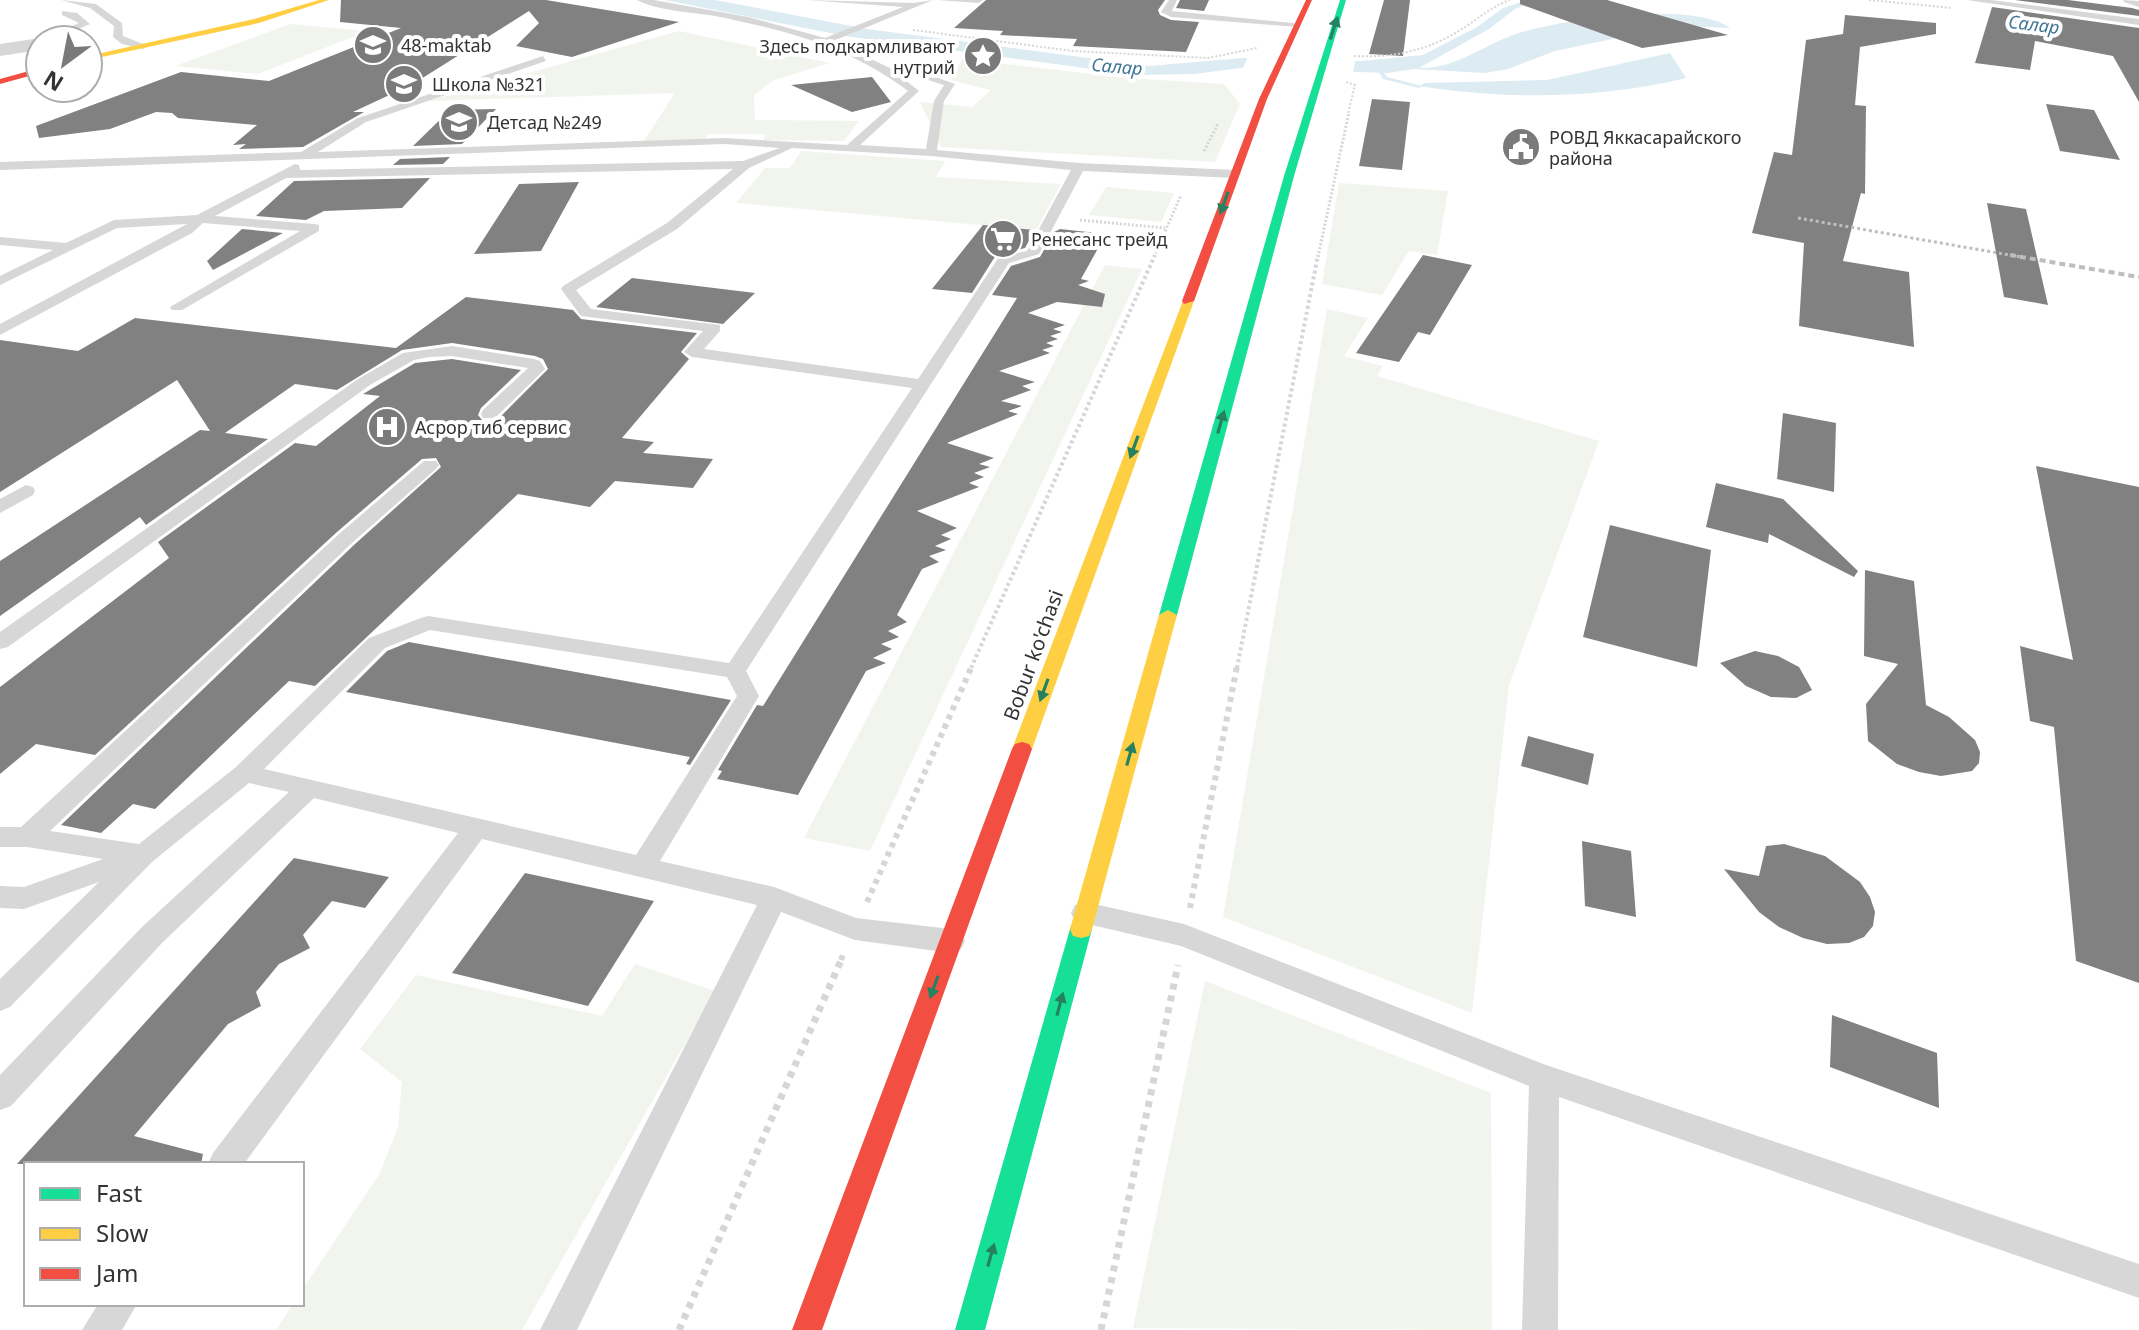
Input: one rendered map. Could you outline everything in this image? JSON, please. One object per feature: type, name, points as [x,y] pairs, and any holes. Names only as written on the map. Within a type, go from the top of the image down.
[{"type":"main road","points":[[104,55],[269,18],[326,0]]},
{"type":"main road","name":"Bobur ko'chasi","points":[[807,1330],[1263,99],[1309,0]]},
{"type":"main road","points":[[970,1330],[1085,913],[1297,98],[1317,81],[1343,0]]},
{"type":"main road","points":[[0,82],[24,75]]},
{"type":"main road","points":[[1263,99],[1297,98]]},
{"type":"street","points":[[0,50],[24,45]]},
{"type":"lane","points":[[65,0],[93,6],[119,25],[118,37],[143,46]]},
{"type":"lane","points":[[641,0],[829,40],[901,79],[914,91],[851,147]]},
{"type":"lane","points":[[810,0],[917,6]]},
{"type":"lane","points":[[829,40],[929,0]]},
{"type":"lane","points":[[941,0],[979,0]]},
{"type":"lane","points":[[1173,0],[1165,12],[1298,24]]},
{"type":"lane","points":[[1971,0],[2139,22]]},
{"type":"lane","points":[[2127,0],[2139,4]]},
{"type":"lane","points":[[65,13],[74,15],[86,24]]},
{"type":"lane","points":[[2,328],[285,174],[362,120],[543,59]]},
{"type":"lane","points":[[913,72],[950,84],[939,101],[931,153]]},
{"type":"lane","points":[[0,166],[724,141],[851,147],[1079,167],[1235,174]]},
{"type":"lane","points":[[796,145],[745,165],[672,226],[568,289],[586,313],[715,328],[692,352],[922,384]]},
{"type":"lane","points":[[285,174],[745,165]]},
{"type":"lane","points":[[735,671],[1004,260],[1032,254],[1055,218],[1079,167]]},
{"type":"lane","points":[[0,281],[114,224],[200,219],[314,228],[177,307]]},
{"type":"lane","points":[[0,241],[68,247]]},
{"type":"lane","points":[[0,642],[364,382],[409,356],[452,351],[534,364],[537,369],[531,378],[489,414]]},
{"type":"lane","points":[[27,837],[346,538],[430,465]]},
{"type":"lane","points":[[0,507],[26,491]]},
{"type":"lane","points":[[0,998],[143,855],[245,773],[377,643],[428,623],[735,671]]},
{"type":"lane","points":[[642,868],[748,696],[735,671]]},
{"type":"lane","points":[[245,773],[774,898],[855,929],[951,941]]},
{"type":"lane","points":[[0,1096],[152,935],[309,788]]},
{"type":"lane","points":[[226,1162],[476,828]]},
{"type":"lane","points":[[0,837],[27,837],[143,855]]},
{"type":"lane","points":[[0,897],[24,898],[143,855]]},
{"type":"lane","points":[[558,1330],[774,898]]},
{"type":"lane","points":[[1085,913],[1184,935],[1544,1078],[2139,1281]]},
{"type":"lane","points":[[1540,1330],[1544,1078]]},
{"type":"lane","points":[[100,1330],[118,1306]]},
{"type":"path","points":[[1352,56],[1416,54],[1490,8],[1510,0]]},
{"type":"path","points":[[871,25],[1073,51],[1208,58],[1258,48]]},
{"type":"path","points":[[1101,1330],[1184,935],[1333,179],[1355,85],[1346,83]]},
{"type":"path","points":[[1055,218],[1165,228]]},
{"type":"path","points":[[679,1330],[1169,219]]},
{"type":"shaded area","points":[[290,24],[368,31],[258,74],[175,66]]},
{"type":"shaded area","points":[[679,31],[830,63],[774,80],[754,95],[755,120],[859,121],[844,141],[764,140],[765,134],[708,134],[704,140],[644,141],[675,93],[428,101]]},
{"type":"shaded area","points":[[962,59],[1126,78],[1224,84],[1240,104],[1215,162],[941,147],[920,102],[972,107],[991,90],[950,80]]},
{"type":"shaded area","points":[[801,151],[945,161],[936,177],[1061,184],[1036,230],[736,203],[765,168],[790,168]]},
{"type":"shaded area","points":[[1339,183],[1448,191],[1437,255],[1409,251],[1382,295],[1322,284]]},
{"type":"shaded area","points":[[1106,187],[1174,193],[1161,222],[1089,215]]},
{"type":"shaded area","points":[[1105,265],[1142,269],[870,851],[804,838]]},
{"type":"shaded area","points":[[1327,309],[1368,318],[1344,356],[1383,366],[1377,376],[1599,441],[1509,685],[1472,1013],[1223,917]]},
{"type":"shaded area","points":[[635,964],[715,991],[522,1330],[276,1330],[292,1306],[304,1306],[304,1287],[380,1173],[398,1127],[402,1082],[360,1049],[416,975],[602,1016]]},
{"type":"shaded area","points":[[1205,981],[1491,1093],[1492,1330],[1133,1328]]},
{"type":"water","name":"Салар","points":[[665,0],[715,0],[867,29],[1149,66],[1243,58],[1362,61],[1423,55],[1477,27],[1503,8],[1528,0],[1528,4],[1515,9],[1489,29],[1419,68],[1432,68],[1456,61],[1536,28],[1594,18],[1688,15],[1730,28],[1663,25],[1555,51],[1508,69],[1485,73],[1414,69],[1388,73],[1241,68],[1194,74],[1137,75],[845,36]]},
{"type":"water","points":[[1670,53],[1686,78],[1620,90],[1519,95],[1419,86],[1425,83],[1547,80]]},
{"type":"pier","points":[[1249,54],[1356,58],[1352,76],[1241,72]]},
{"type":"building","points":[[341,0],[546,0],[679,22],[572,57],[516,46],[539,23],[529,11],[413,84],[353,112],[364,112],[303,147],[239,149],[246,144],[233,145],[257,125],[178,118],[172,113],[156,112],[110,129],[39,138],[36,126],[95,104],[104,104],[104,101],[181,72],[269,81],[401,28],[340,22]]},
{"type":"building","points":[[986,0],[1165,0],[1158,10],[1160,15],[1171,20],[1199,22],[1186,52],[1073,46],[1077,39],[1000,35],[1003,31],[954,28]]},
{"type":"building","points":[[1180,0],[1209,0],[1204,11],[1176,8]]},
{"type":"building","points":[[1384,0],[1410,0],[1403,56],[1369,54]]},
{"type":"building","points":[[1520,0],[1607,0],[1728,35],[1642,48],[1520,4]]},
{"type":"building","points":[[2015,0],[2068,0],[2132,8],[2139,10],[2139,16]]},
{"type":"building","points":[[1992,7],[2139,28],[2139,102],[2113,56],[2035,41],[2030,70],[1975,63]]},
{"type":"building","points":[[1845,15],[1936,23],[1936,34],[1860,47],[1855,105],[1866,106],[1865,194],[1861,193],[1843,261],[1909,272],[1914,347],[1799,326],[1804,243],[1752,233],[1774,152],[1792,155],[1806,40],[1843,34]]},
{"type":"building","points":[[872,77],[891,102],[852,112],[791,85]]},
{"type":"building","points":[[1372,99],[1410,102],[1402,170],[1359,166]]},
{"type":"building","points":[[2046,104],[2094,110],[2120,160],[2060,151]]},
{"type":"building","points":[[496,109],[462,144],[413,146],[450,110]]},
{"type":"building","points":[[450,157],[443,164],[393,165],[400,159]]},
{"type":"building","points":[[430,178],[402,208],[324,211],[306,220],[256,216],[294,181]]},
{"type":"building","points":[[579,182],[541,251],[474,254],[519,184]]},
{"type":"building","points":[[1987,203],[2026,209],[2048,305],[2004,297]]},
{"type":"building","points":[[983,225],[1035,230],[1025,248],[996,255],[972,293],[932,289]]},
{"type":"building","points":[[242,229],[283,233],[213,270],[207,261]]},
{"type":"building","points":[[1060,229],[1106,234],[1081,279],[1089,281],[1078,285],[1105,294],[1102,307],[1057,302],[1028,313],[1065,325],[1053,329],[1062,332],[1050,336],[1058,339],[1046,343],[1054,346],[1042,350],[1050,353],[999,371],[1035,382],[1022,386],[1031,390],[1001,401],[1022,406],[1008,411],[1018,414],[947,443],[994,458],[979,464],[990,467],[974,473],[984,477],[969,483],[979,487],[917,511],[957,528],[941,535],[951,539],[935,546],[946,550],[929,556],[939,562],[922,569],[897,615],[907,622],[888,631],[899,637],[881,644],[892,649],[873,658],[886,663],[866,671],[798,795],[717,779],[722,771],[718,770],[757,705],[763,706],[1017,298],[992,295],[1011,266],[1040,257],[1054,232]]},
{"type":"building","points":[[1423,255],[1472,265],[1430,335],[1418,332],[1399,362],[1356,353]]},
{"type":"building","points":[[632,278],[755,293],[723,324],[596,307]]},
{"type":"building","points":[[466,297],[573,310],[581,319],[697,333],[681,352],[689,359],[622,438],[654,442],[643,453],[713,459],[693,488],[615,481],[590,507],[518,494],[315,686],[289,681],[155,809],[133,804],[101,833],[61,825],[355,544],[441,467],[436,458],[422,459],[337,532],[95,755],[36,744],[0,774],[0,687],[169,558],[158,542],[295,443],[316,446],[380,396],[363,394],[415,363],[452,359],[521,370],[481,408],[478,415],[483,421],[497,420],[548,369],[543,359],[535,356],[452,343],[402,350],[337,390],[295,384],[225,433],[268,439],[146,525],[140,517],[0,616],[0,561],[200,430],[210,431],[177,380],[0,492],[0,340],[78,351],[135,318],[396,348]]},
{"type":"building","points":[[1783,413],[1836,423],[1834,492],[1777,479]]},
{"type":"building","points":[[2036,466],[2139,487],[2139,983],[2076,961],[2054,727],[2030,721],[2020,646],[2073,660]]},
{"type":"building","points":[[1716,483],[1783,499],[1858,571],[1854,577],[1769,534],[1768,543],[1706,527]]},
{"type":"building","points":[[1610,525],[1711,550],[1697,667],[1583,637]]},
{"type":"building","points":[[1865,570],[1914,581],[1926,705],[1949,717],[1975,740],[1980,752],[1979,763],[1972,771],[1941,776],[1919,772],[1897,764],[1868,741],[1866,704],[1898,664],[1864,656]]},
{"type":"building","points":[[409,642],[731,700],[690,765],[686,764],[690,757],[346,692],[387,651]]},
{"type":"building","points":[[1755,651],[1778,656],[1799,667],[1812,690],[1796,698],[1771,697],[1746,686],[1720,663]]},
{"type":"building","points":[[1528,736],[1594,754],[1588,785],[1521,766]]},
{"type":"building","points":[[1582,841],[1631,851],[1636,917],[1585,906]]},
{"type":"building","points":[[1784,844],[1825,856],[1860,882],[1875,912],[1873,926],[1864,937],[1849,943],[1827,944],[1779,927],[1759,912],[1724,869],[1759,876],[1766,846]]},
{"type":"building","points":[[294,858],[389,877],[365,908],[332,901],[303,935],[310,948],[279,964],[256,992],[261,1006],[228,1024],[134,1136],[203,1154],[201,1162],[17,1164]]},
{"type":"building","points":[[525,873],[654,901],[588,1006],[452,973]]},
{"type":"building","points":[[1832,1015],[1937,1053],[1939,1108],[1830,1067]]},
{"type":"waterway","points":[[1378,67],[1385,78],[1419,86]]},
{"type":"railway","points":[[1798,218],[2021,257]]},
{"type":"railway","points":[[2010,255],[2139,277]]},
{"type":"traffic: fast","points":[[1168,615],[1289,176],[1343,0]]},
{"type":"traffic: fast","points":[[970,1330],[1081,929]]},
{"type":"traffic: slow","points":[[104,54],[256,21],[326,0]]},
{"type":"traffic: slow","points":[[1022,749],[1188,301]]},
{"type":"traffic: slow","points":[[1081,929],[1168,615]]},
{"type":"traffic: jam","points":[[1188,301],[1263,99],[1309,0]]},
{"type":"traffic: jam","points":[[0,82],[24,75]]},
{"type":"traffic: jam","points":[[807,1330],[1022,749]]},
{"type":"place","name":"48-maktab","points":[[373,45]]},
{"type":"place","name":"Здесь подкармливают нутрий","points":[[983,56]]},
{"type":"place","name":"Школа №321","points":[[404,84]]},
{"type":"place","name":"Детсад №249","points":[[459,122]]},
{"type":"place","name":"РОВД Яккасарайского района","points":[[1521,147]]},
{"type":"place","name":"Ренесанс трейд","points":[[1003,239]]},
{"type":"place","name":"Асрор тиб сервис","points":[[387,427]]}]
